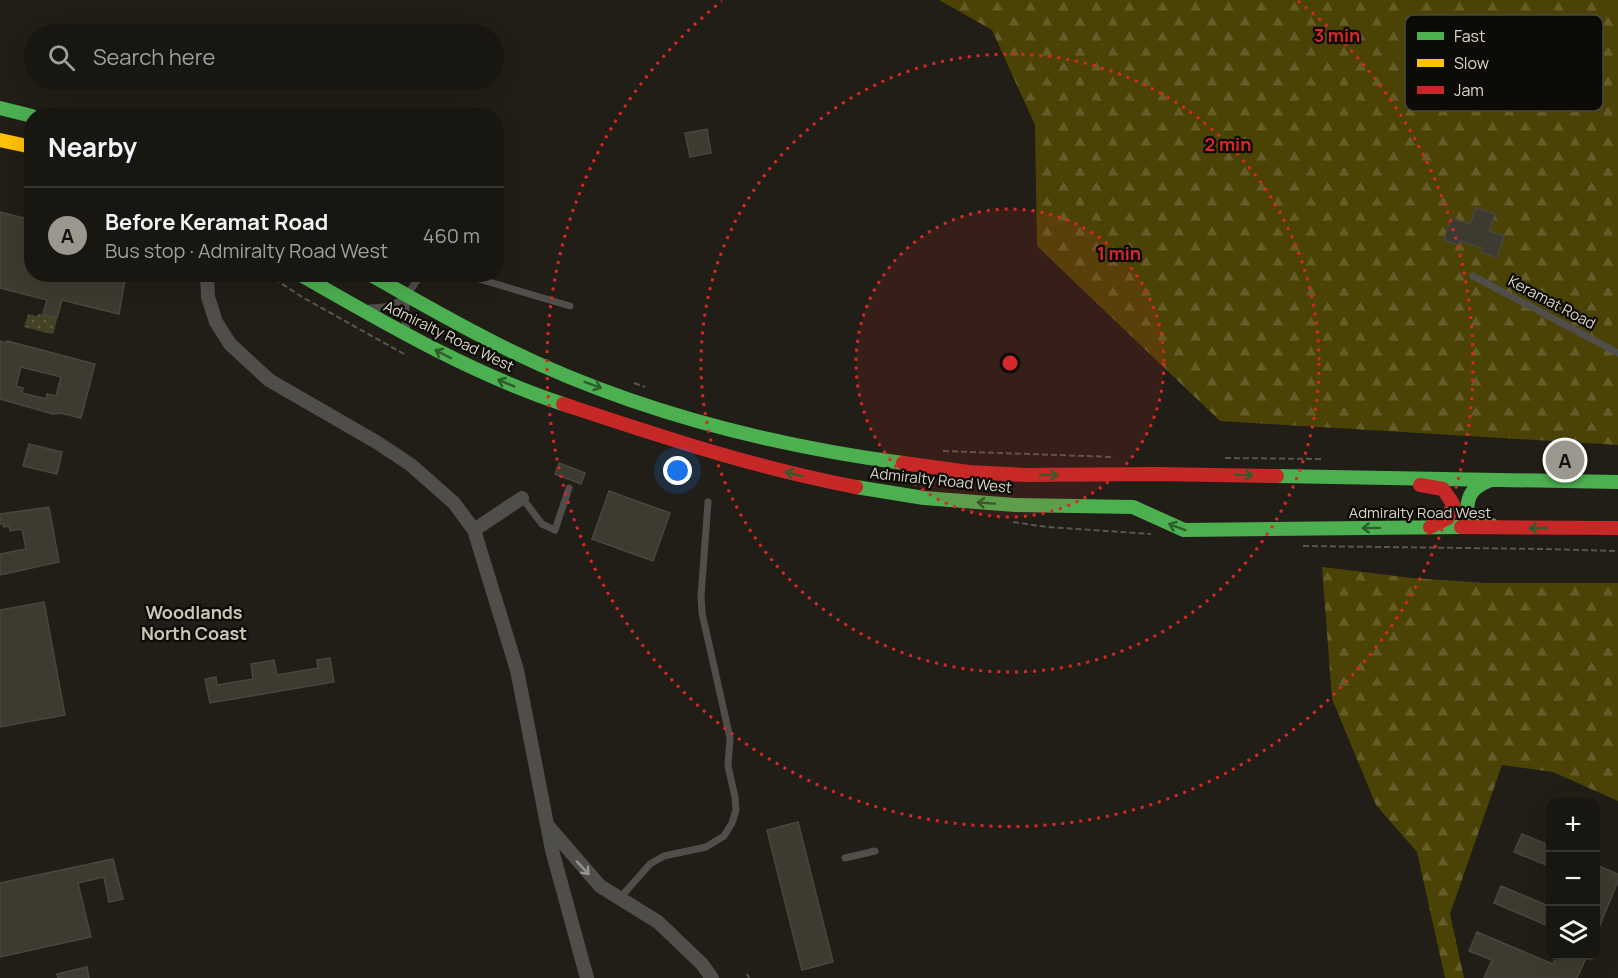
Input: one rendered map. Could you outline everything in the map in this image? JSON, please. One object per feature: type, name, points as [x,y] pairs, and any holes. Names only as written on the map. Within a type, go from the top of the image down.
[{"type":"main road","points":[[0,108],[24,114]]},
{"type":"main road","points":[[0,140],[24,145]]},
{"type":"main road","name":"Admiralty Road West","points":[[313,282],[409,337],[476,371],[536,395],[713,453],[807,478],[864,489],[924,498],[1003,504],[1133,507],[1184,530],[1430,527],[1618,528]]},
{"type":"main road","name":"Admiralty Road West","points":[[383,282],[494,343],[580,381],[708,425],[844,455],[948,469],[1025,475],[1156,474],[1618,482]]},
{"type":"main road","points":[[1383,477],[1443,489],[1453,504],[1448,518],[1430,527]]},
{"type":"main road","points":[[1494,479],[1474,486],[1466,498],[1467,513],[1480,522],[1504,528]]},
{"type":"street","points":[[207,282],[208,297],[216,322],[230,344],[269,380],[378,443],[411,465],[454,503],[474,530],[517,669],[546,823],[587,978]]},
{"type":"street","points":[[474,530],[522,498]]},
{"type":"street","points":[[546,823],[600,886],[658,922],[702,964],[712,978]]},
{"type":"lane","name":"Keramat Road","points":[[1473,276],[1618,353]]},
{"type":"lane","points":[[359,308],[383,308],[397,304],[408,296],[416,282]]},
{"type":"lane","points":[[489,282],[570,306]]},
{"type":"lane","points":[[408,296],[405,321],[409,337]]},
{"type":"lane","points":[[522,498],[542,524],[555,530],[569,488]]},
{"type":"lane","points":[[620,898],[650,864],[664,856],[706,847],[724,836],[732,823],[736,810],[728,766],[730,738],[702,613],[708,501]]},
{"type":"lane","points":[[845,858],[875,850]]},
{"type":"path","points":[[627,381],[648,388]]},
{"type":"path","points":[[936,451],[1116,457]]},
{"type":"path","points":[[1223,458],[1330,460]]},
{"type":"path","points":[[747,974],[749,978]]},
{"type":"green space","points":[[939,0],[1618,0],[1618,445],[1220,421],[1037,246],[1035,125],[992,30]]},
{"type":"green space","points":[[1322,567],[1412,578],[1487,583],[1618,583],[1618,801],[1553,772],[1502,765],[1450,914],[1464,978],[1445,978],[1417,852],[1376,805],[1332,699]]},
{"type":"shaded area","points":[[28,314],[57,318],[54,333],[24,327]]},
{"type":"building","points":[[707,129],[711,153],[690,157],[685,133]]},
{"type":"building","points":[[1476,208],[1495,214],[1489,231],[1504,236],[1497,258],[1481,252],[1482,248],[1460,241],[1458,245],[1444,240],[1451,218],[1470,224]]},
{"type":"building","points":[[0,212],[24,218],[24,282],[125,282],[119,314],[62,300],[57,318],[43,314],[47,300],[0,288]]},
{"type":"building","points":[[0,341],[95,364],[81,418],[60,413],[53,414],[0,399]],"holes":[[[21,367],[61,377],[56,396],[47,394],[46,399],[22,393],[23,388],[16,386]]]},
{"type":"building","points":[[29,444],[62,452],[57,474],[23,466]]},
{"type":"building","points":[[559,463],[585,473],[581,484],[555,474]]},
{"type":"building","points":[[609,491],[670,513],[653,561],[592,539]]},
{"type":"building","points":[[49,507],[59,562],[0,575],[0,554],[26,549],[22,529],[10,531],[9,526],[4,527],[0,524],[0,514]]},
{"type":"building","points":[[44,602],[65,715],[0,727],[0,610]]},
{"type":"building","points":[[330,658],[334,682],[210,703],[205,679],[216,677],[217,685],[253,679],[251,664],[274,660],[277,675],[318,668],[317,660]]},
{"type":"building","points":[[798,822],[833,962],[802,970],[767,830]]},
{"type":"building","points":[[1522,834],[1546,844],[1546,865],[1514,852]]},
{"type":"building","points":[[113,859],[123,899],[109,902],[104,877],[78,883],[91,937],[0,957],[0,883]]},
{"type":"building","points":[[1600,867],[1618,874],[1618,881],[1600,925]]},
{"type":"building","points":[[1501,886],[1546,905],[1546,925],[1494,903]]},
{"type":"building","points":[[1477,932],[1553,964],[1555,960],[1585,960],[1577,978],[1484,978],[1492,960],[1469,951]]},
{"type":"building","points":[[87,967],[89,978],[58,978],[57,974]]},
{"type":"traffic: fast","points":[[0,108],[24,114]]},
{"type":"traffic: fast","points":[[313,282],[428,346],[528,392],[563,404]]},
{"type":"traffic: fast","points":[[383,282],[462,326],[541,365],[641,404],[745,434],[903,463]]},
{"type":"traffic: fast","points":[[1277,476],[1618,482]]},
{"type":"traffic: fast","points":[[1491,480],[1472,492],[1468,501],[1467,513],[1480,522],[1492,525]]},
{"type":"traffic: fast","points":[[856,487],[924,498],[1015,505],[1133,507],[1184,530],[1461,527]]},
{"type":"traffic: slow","points":[[0,140],[24,145]]},
{"type":"traffic: jam","points":[[563,404],[744,461],[856,487]]},
{"type":"traffic: jam","points":[[903,463],[969,472],[1025,475],[1277,476]]},
{"type":"traffic: jam","points":[[1420,485],[1443,489],[1453,504],[1448,518],[1430,527]]},
{"type":"traffic: jam","points":[[1461,527],[1618,528]]},
{"type":"place","name":"Before Keramat Road","points":[[1565,460]]},
{"type":"district","name":"Woodlands North Coast","points":[[194,622]]}]
